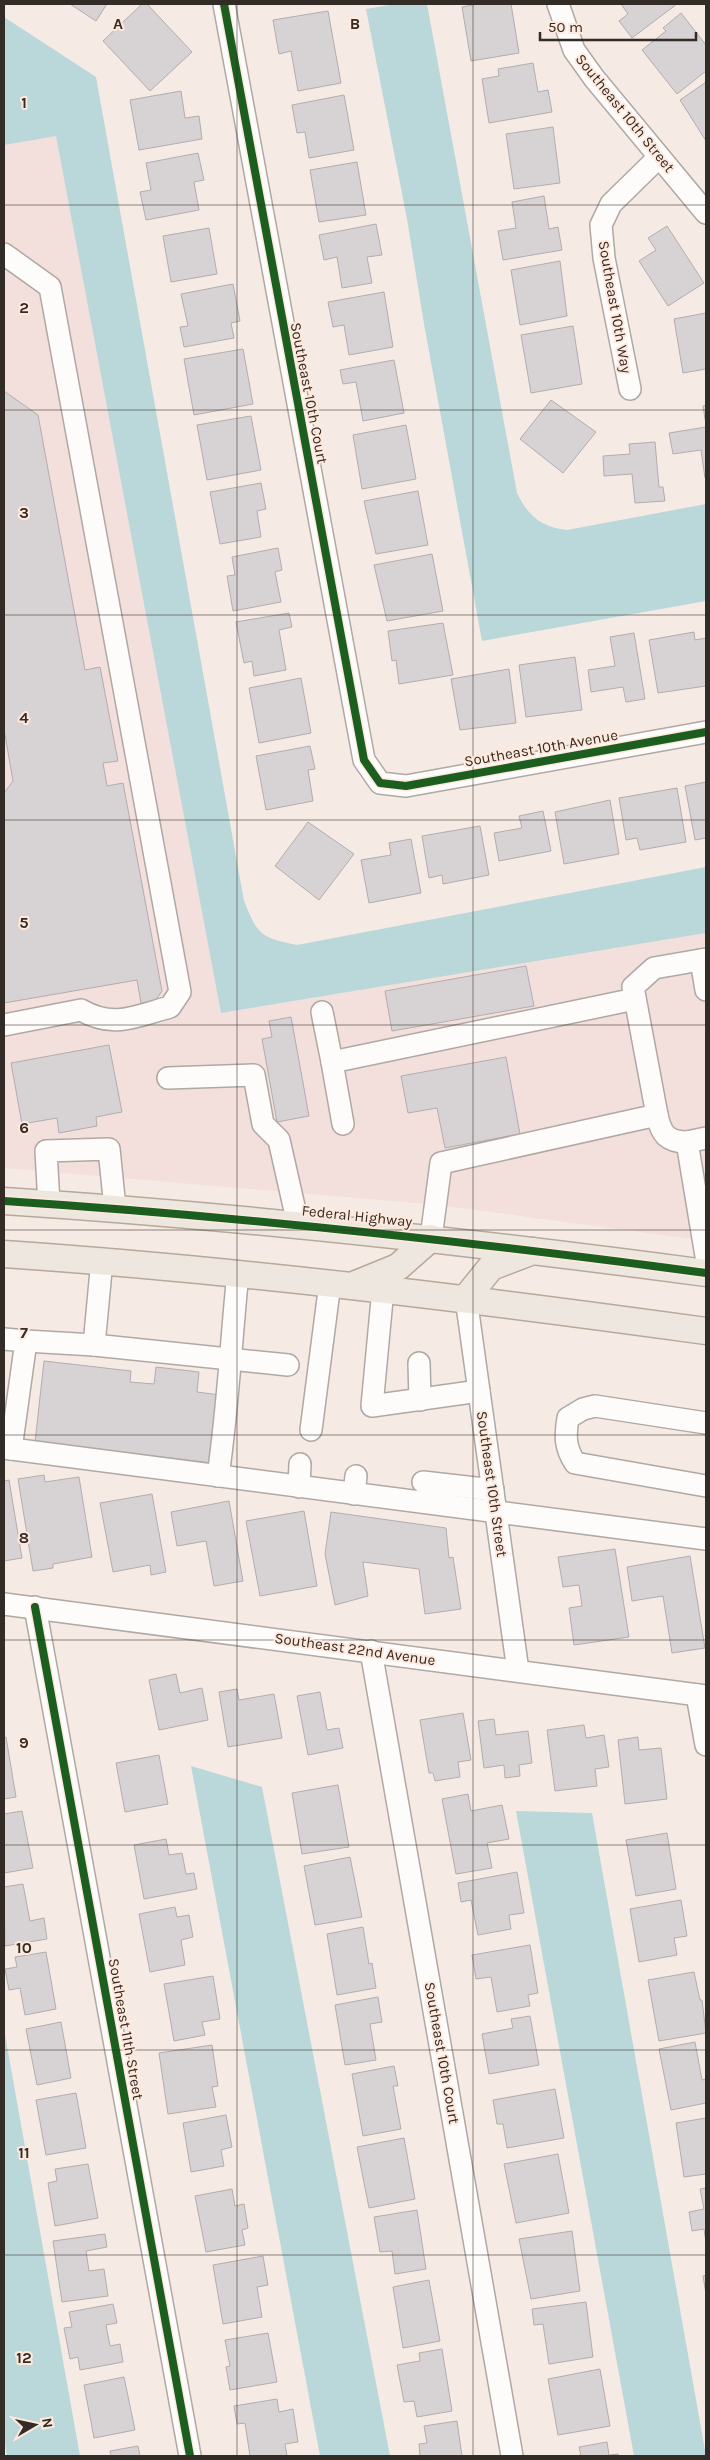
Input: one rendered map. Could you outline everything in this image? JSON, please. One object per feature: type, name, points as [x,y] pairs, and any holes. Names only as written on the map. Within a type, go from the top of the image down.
[{"type":"main road","name":"Federal Highway","points":[[4,1201],[115,1208],[298,1224],[536,1250],[706,1273]]},
{"type":"main road","points":[[341,1284],[398,1267],[432,1238]]},
{"type":"main road","points":[[466,1298],[491,1267],[536,1250]]},
{"type":"main road","points":[[4,1254],[102,1260],[341,1284],[466,1298],[706,1331]]},
{"type":"street","name":"Southeast 10th Court","points":[[224,4],[364,760],[380,783]]},
{"type":"street","name":"Southeast 10th Street","points":[[558,4],[574,50],[594,78],[706,213]]},
{"type":"street","name":"Southeast 10th Way","points":[[630,389],[604,258],[601,225],[611,204],[659,157]]},
{"type":"street","points":[[4,254],[50,287],[180,992],[170,1007],[117,1021],[97,1019],[81,1010],[4,1025]]},
{"type":"street","name":"Southeast 10th Avenue","points":[[380,783],[406,786],[706,732]]},
{"type":"street","points":[[706,990],[703,960],[654,968],[633,987],[660,1129],[666,1138],[676,1142],[697,1140],[706,1256]]},
{"type":"street","points":[[332,1062],[635,999]]},
{"type":"street","points":[[322,1012],[343,1124]]},
{"type":"street","points":[[168,1078],[254,1075],[263,1124],[279,1140],[298,1224]]},
{"type":"street","points":[[432,1238],[441,1163],[657,1115]]},
{"type":"street","points":[[49,1204],[46,1151],[109,1149],[115,1208]]},
{"type":"street","points":[[94,1345],[102,1260]]},
{"type":"street","points":[[218,1476],[230,1387],[230,1359],[238,1273]]},
{"type":"street","points":[[311,1430],[341,1284]]},
{"type":"street","points":[[383,1289],[372,1406],[479,1391]]},
{"type":"street","name":"Southeast 10th Street","points":[[466,1298],[518,1671]]},
{"type":"street","points":[[4,1339],[94,1345],[288,1365]]},
{"type":"street","points":[[26,1341],[8,1449],[299,1487],[355,1485],[496,1512],[706,1539]]},
{"type":"street","points":[[419,1363],[420,1400]]},
{"type":"street","points":[[706,1424],[595,1406],[583,1409],[568,1418],[565,1438],[567,1450],[575,1463],[706,1486]]},
{"type":"street","points":[[299,1487],[300,1464]]},
{"type":"street","points":[[424,1482],[493,1490]]},
{"type":"street","name":"Southeast 22nd Avenue","points":[[4,1604],[702,1695]]},
{"type":"street","name":"Southeast 11th Street","points":[[36,1607],[190,2456]]},
{"type":"street","name":"Southeast 10th Court","points":[[371,1651],[512,2456]]},
{"type":"street","points":[[702,1695],[706,1745]]},
{"type":"shaded area","points":[[56,135],[221,1013],[706,933],[706,1241],[439,1205],[4,1168],[4,145]]},
{"type":"water","points":[[395,4],[427,4],[517,493],[521,501],[536,519],[550,526],[567,530],[706,504],[706,601],[482,641],[424,324],[407,219],[366,9]]},
{"type":"water","points":[[4,17],[96,77],[244,901],[257,928],[275,940],[297,945],[706,867],[706,933],[221,1013],[56,136],[4,145]]},
{"type":"water","points":[[191,1766],[262,1787],[390,2456],[320,2456]]},
{"type":"water","points":[[516,1811],[592,1813],[706,2456],[634,2456]]},
{"type":"water","points":[[4,2029],[80,2456],[7,2456],[4,2438]]},
{"type":"building","points":[[70,4],[107,4],[96,21]]},
{"type":"building","points":[[142,4],[147,4],[192,52],[150,91],[103,41]]},
{"type":"building","points":[[478,4],[511,4],[519,53],[471,61],[462,7]]},
{"type":"building","points":[[621,4],[677,4],[632,38],[619,21],[628,14]]},
{"type":"building","points":[[328,11],[341,83],[298,91],[291,51],[279,54],[273,20]]},
{"type":"building","points":[[681,13],[706,45],[706,71],[677,94],[642,50],[666,31],[663,28]]},
{"type":"building","points":[[533,63],[538,92],[548,90],[552,112],[489,123],[482,79],[499,76],[498,69]]},
{"type":"building","points":[[706,82],[706,141],[680,100]]},
{"type":"building","points":[[181,91],[185,118],[199,116],[202,139],[139,150],[130,100]]},
{"type":"building","points":[[344,95],[354,150],[309,158],[305,132],[297,133],[292,105]]},
{"type":"building","points":[[553,127],[560,183],[514,189],[506,134]]},
{"type":"building","points":[[198,153],[204,180],[194,182],[199,210],[146,220],[140,192],[151,190],[146,163]]},
{"type":"building","points":[[357,162],[366,215],[319,222],[310,170]]},
{"type":"building","points":[[544,196],[549,229],[558,227],[562,250],[503,260],[498,231],[516,228],[512,202]]},
{"type":"building","points":[[376,224],[382,255],[367,257],[372,283],[342,288],[337,257],[324,260],[319,235]]},
{"type":"building","points":[[667,226],[704,283],[668,306],[639,261],[656,250],[648,238]]},
{"type":"building","points":[[209,228],[217,274],[171,282],[163,236]]},
{"type":"building","points":[[560,261],[567,316],[520,325],[511,270]]},
{"type":"building","points":[[233,284],[240,321],[231,323],[234,338],[184,347],[180,327],[188,326],[181,294]]},
{"type":"building","points":[[384,292],[393,347],[349,355],[344,325],[333,327],[328,302]]},
{"type":"building","points":[[706,313],[706,369],[683,373],[674,319]]},
{"type":"building","points":[[573,326],[582,384],[531,393],[521,335]]},
{"type":"building","points":[[243,349],[253,404],[194,415],[184,359]]},
{"type":"building","points":[[394,360],[404,413],[363,421],[356,382],[343,384],[340,370]]},
{"type":"building","points":[[4,391],[38,415],[85,670],[100,667],[118,761],[103,763],[107,786],[123,783],[162,991],[155,1001],[141,1003],[137,980],[4,1003],[4,793],[13,781],[4,729]]},
{"type":"building","points":[[551,400],[596,432],[563,473],[520,439]]},
{"type":"building","points":[[706,405],[706,425],[703,406]]},
{"type":"building","points":[[251,416],[261,470],[207,480],[197,425]]},
{"type":"building","points":[[406,425],[416,479],[362,489],[353,435]]},
{"type":"building","points":[[706,427],[705,478],[701,450],[673,454],[669,433]]},
{"type":"building","points":[[655,442],[659,487],[663,487],[665,501],[635,503],[632,474],[604,476],[603,456],[630,454],[629,444]]},
{"type":"building","points":[[261,483],[266,509],[257,511],[261,537],[220,544],[210,492]]},
{"type":"building","points":[[418,491],[428,545],[376,554],[364,501]]},
{"type":"building","points":[[278,548],[282,570],[275,572],[281,602],[233,611],[227,576],[235,575],[232,557]]},
{"type":"building","points":[[432,554],[443,611],[387,621],[374,565]]},
{"type":"building","points":[[289,613],[292,627],[279,630],[286,670],[254,676],[252,661],[244,663],[236,622]]},
{"type":"building","points":[[443,623],[453,675],[399,684],[396,660],[392,661],[388,631]]},
{"type":"building","points":[[694,632],[695,640],[706,638],[706,686],[658,693],[649,640]]},
{"type":"building","points":[[634,633],[645,699],[626,702],[623,687],[591,692],[588,670],[615,666],[610,637]]},
{"type":"building","points":[[575,657],[582,710],[526,717],[519,665]]},
{"type":"building","points":[[509,669],[516,723],[460,730],[451,679]]},
{"type":"building","points":[[301,678],[311,733],[259,743],[249,688]]},
{"type":"building","points":[[310,746],[315,769],[308,770],[313,801],[266,810],[256,756]]},
{"type":"building","points":[[706,782],[706,838],[695,840],[685,786]]},
{"type":"building","points":[[677,788],[686,842],[640,850],[637,838],[626,840],[619,798]]},
{"type":"building","points":[[610,800],[619,854],[564,864],[555,812]]},
{"type":"building","points":[[543,811],[551,851],[499,861],[494,833],[522,828],[519,816]]},
{"type":"building","points":[[308,822],[354,854],[319,900],[275,866]]},
{"type":"building","points":[[480,826],[489,875],[443,884],[442,875],[429,878],[422,836]]},
{"type":"building","points":[[411,839],[421,893],[369,903],[361,860],[391,855],[389,843]]},
{"type":"building","points":[[526,966],[534,1006],[392,1031],[385,991]]},
{"type":"building","points":[[291,1017],[309,1116],[277,1122],[262,1039],[272,1037],[269,1021]]},
{"type":"building","points":[[109,1045],[122,1112],[96,1117],[97,1126],[59,1133],[57,1118],[22,1124],[11,1063]]},
{"type":"building","points":[[506,1057],[520,1134],[445,1148],[437,1108],[408,1113],[401,1076]]},
{"type":"building","points":[[44,1361],[131,1371],[130,1382],[154,1384],[156,1367],[199,1372],[197,1392],[220,1395],[212,1463],[35,1442]]},
{"type":"building","points":[[44,1475],[45,1482],[79,1477],[92,1557],[53,1564],[53,1568],[33,1571],[18,1479]]},
{"type":"building","points":[[9,1480],[22,1558],[4,1561],[4,1481]]},
{"type":"building","points":[[152,1494],[166,1572],[151,1575],[150,1565],[113,1572],[100,1503]]},
{"type":"building","points":[[229,1501],[243,1581],[214,1586],[206,1541],[177,1546],[171,1512]]},
{"type":"building","points":[[304,1511],[317,1586],[260,1596],[246,1521]]},
{"type":"building","points":[[331,1512],[446,1528],[449,1558],[453,1557],[461,1609],[425,1614],[419,1569],[363,1562],[368,1596],[335,1605],[325,1554]]},
{"type":"building","points":[[615,1549],[629,1637],[574,1645],[569,1608],[582,1606],[579,1585],[563,1587],[558,1557]]},
{"type":"building","points":[[690,1556],[705,1648],[672,1653],[663,1596],[632,1601],[627,1567]]},
{"type":"building","points":[[176,1674],[180,1693],[202,1688],[208,1720],[159,1730],[149,1680]]},
{"type":"building","points":[[237,1689],[239,1700],[274,1694],[282,1738],[228,1747],[219,1692]]},
{"type":"building","points":[[320,1692],[327,1730],[339,1728],[343,1748],[308,1755],[297,1696]]},
{"type":"building","points":[[463,1713],[471,1760],[458,1762],[460,1777],[435,1781],[433,1773],[429,1773],[420,1720]]},
{"type":"building","points":[[494,1719],[496,1735],[528,1731],[532,1763],[519,1765],[520,1776],[505,1778],[504,1765],[484,1768],[478,1721]]},
{"type":"building","points":[[584,1725],[586,1738],[604,1735],[609,1767],[595,1769],[597,1786],[555,1791],[547,1730]]},
{"type":"building","points":[[6,1737],[16,1797],[4,1799],[4,1738]]},
{"type":"building","points":[[638,1737],[639,1750],[661,1748],[667,1799],[625,1804],[618,1740]]},
{"type":"building","points":[[159,1755],[168,1804],[125,1812],[116,1763]]},
{"type":"building","points":[[338,1785],[349,1847],[302,1854],[292,1793]]},
{"type":"building","points":[[468,1794],[471,1811],[502,1805],[509,1839],[487,1843],[492,1868],[456,1874],[442,1799]]},
{"type":"building","points":[[22,1811],[33,1868],[4,1873],[4,1814]]},
{"type":"building","points":[[667,1833],[676,1889],[636,1896],[626,1840]]},
{"type":"building","points":[[166,1839],[169,1855],[182,1853],[186,1874],[194,1873],[197,1889],[144,1899],[134,1845]]},
{"type":"building","points":[[350,1857],[362,1917],[315,1925],[304,1866]]},
{"type":"building","points":[[517,1872],[524,1913],[509,1915],[511,1929],[478,1935],[471,1900],[461,1902],[458,1883]]},
{"type":"building","points":[[23,1884],[30,1921],[44,1918],[47,1939],[5,1946],[4,1887]]},
{"type":"building","points":[[681,1900],[687,1936],[674,1938],[677,1955],[639,1962],[630,1909]]},
{"type":"building","points":[[175,1907],[177,1917],[189,1915],[193,1937],[181,1940],[185,1965],[150,1972],[139,1914]]},
{"type":"building","points":[[363,1927],[369,1964],[372,1963],[376,1988],[337,1995],[327,1934]]},
{"type":"building","points":[[530,1945],[538,1993],[528,1995],[530,2006],[497,2012],[491,1977],[476,1979],[472,1955]]},
{"type":"building","points":[[46,1952],[56,2009],[25,2015],[20,1988],[9,1990],[5,1969],[17,1967],[15,1957]]},
{"type":"building","points":[[694,1972],[700,2000],[702,2000],[706,2033],[659,2041],[648,1980]]},
{"type":"building","points":[[213,1976],[220,2019],[202,2022],[205,2035],[174,2041],[164,1984]]},
{"type":"building","points":[[378,1997],[382,2022],[370,2024],[376,2060],[345,2065],[335,2005]]},
{"type":"building","points":[[530,2016],[539,2065],[489,2074],[482,2034],[513,2028],[511,2019]]},
{"type":"building","points":[[61,2022],[71,2078],[37,2085],[26,2029]]},
{"type":"building","points":[[695,2042],[702,2080],[706,2079],[706,2103],[671,2110],[659,2049]]},
{"type":"building","points":[[212,2045],[218,2086],[212,2087],[216,2107],[168,2114],[159,2053]]},
{"type":"building","points":[[394,2066],[398,2086],[393,2086],[401,2129],[363,2136],[352,2074]]},
{"type":"building","points":[[555,2089],[564,2138],[507,2148],[503,2124],[497,2124],[493,2100]]},
{"type":"building","points":[[76,2093],[86,2148],[46,2155],[36,2100]]},
{"type":"building","points":[[226,2115],[232,2147],[221,2150],[224,2166],[191,2172],[183,2123]]},
{"type":"building","points":[[706,2118],[706,2174],[684,2177],[676,2123]]},
{"type":"building","points":[[404,2138],[415,2199],[369,2208],[357,2147]]},
{"type":"building","points":[[558,2154],[569,2213],[516,2223],[504,2164]]},
{"type":"building","points":[[88,2164],[98,2218],[55,2226],[48,2183],[57,2181],[55,2169]]},
{"type":"building","points":[[706,2188],[706,2243],[704,2229],[692,2231],[689,2212],[704,2209],[700,2189]]},
{"type":"building","points":[[232,2189],[235,2206],[244,2204],[248,2228],[242,2230],[245,2245],[206,2252],[195,2196]]},
{"type":"building","points":[[417,2210],[426,2269],[395,2274],[392,2251],[380,2252],[374,2217]]},
{"type":"building","points":[[572,2231],[580,2291],[531,2299],[519,2239]]},
{"type":"building","points":[[105,2234],[107,2247],[86,2251],[89,2271],[104,2269],[108,2296],[62,2302],[53,2241]]},
{"type":"building","points":[[263,2256],[268,2285],[257,2287],[262,2317],[223,2324],[213,2265]]},
{"type":"building","points":[[706,2275],[706,2294],[703,2276]]},
{"type":"building","points":[[429,2280],[440,2341],[403,2348],[393,2287]]},
{"type":"building","points":[[586,2302],[593,2357],[549,2364],[543,2324],[534,2325],[532,2309]]},
{"type":"building","points":[[113,2304],[117,2323],[106,2325],[110,2346],[120,2344],[123,2362],[80,2370],[78,2357],[70,2359],[64,2328],[72,2327],[69,2312]]},
{"type":"building","points":[[268,2333],[277,2382],[230,2390],[226,2367],[230,2366],[225,2340]]},
{"type":"building","points":[[442,2349],[452,2411],[417,2417],[414,2401],[404,2402],[397,2365],[420,2361],[419,2353]]},
{"type":"building","points":[[600,2369],[610,2426],[558,2435],[548,2379]]},
{"type":"building","points":[[124,2377],[135,2430],[94,2438],[84,2385]]},
{"type":"building","points":[[277,2399],[279,2412],[293,2409],[298,2442],[285,2444],[287,2456],[250,2456],[245,2423],[237,2424],[234,2406]]},
{"type":"building","points":[[457,2421],[462,2456],[420,2456],[419,2444],[427,2443],[424,2426]]},
{"type":"building","points":[[607,2442],[609,2455],[618,2454],[619,2456],[581,2456],[579,2447]]},
{"type":"building","points":[[138,2446],[140,2456],[111,2456],[110,2451]]},
{"type":"cycle path","points":[[224,4],[364,760],[380,783],[406,786],[706,732]]},
{"type":"cycle path","points":[[4,1201],[180,1214],[356,1231],[706,1273]]},
{"type":"cycle path","points":[[35,1607],[190,2456]]}]
